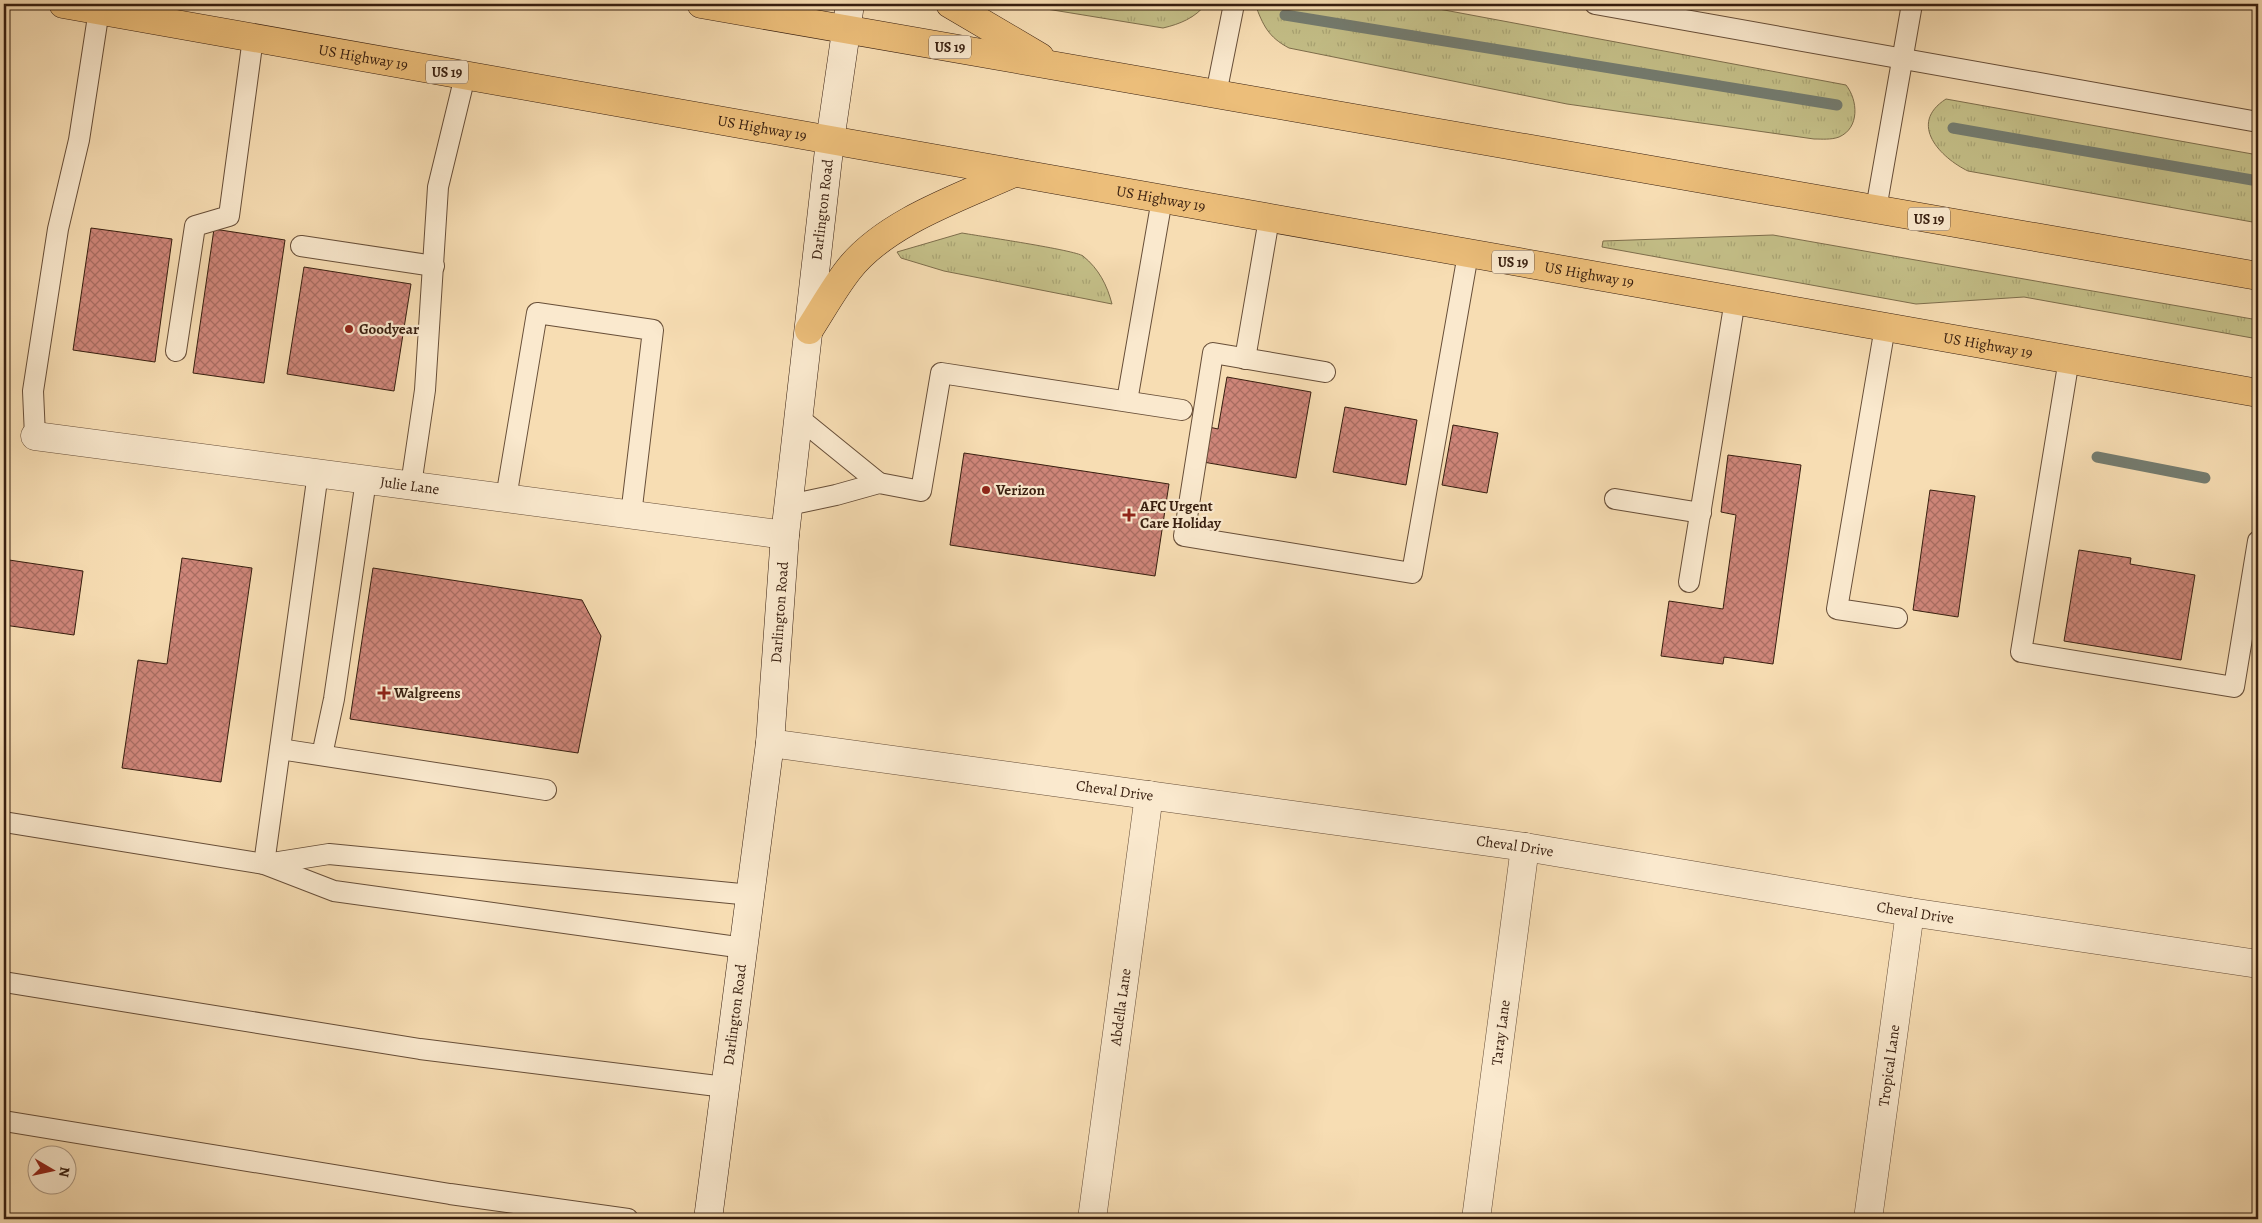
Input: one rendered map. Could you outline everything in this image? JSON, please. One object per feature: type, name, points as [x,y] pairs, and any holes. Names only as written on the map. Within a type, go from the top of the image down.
[{"type":"highway","name":"US Highway 19","points":[[64,4],[1269,219],[2258,392]]},
{"type":"highway","name":"US 19","points":[[702,4],[849,16],[1054,65],[2258,276]]},
{"type":"highway","points":[[950,4],[1054,65]]},
{"type":"highway","points":[[809,330],[849,268],[893,230],[1014,172]]},
{"type":"street","name":"Darlington Road","points":[[708,1219],[770,743],[785,535],[830,141],[849,16]]},
{"type":"street","name":"Julie Lane","points":[[35,436],[785,535]]},
{"type":"street","name":"Cheval Drive","points":[[770,743],[1525,847],[1910,912],[2258,964]]},
{"type":"street","name":"Abdella Lane","points":[[1092,1219],[1149,795]]},
{"type":"street","name":"Taray Lane","points":[[1476,1219],[1525,847]]},
{"type":"street","name":"Tropical Lane","points":[[1868,1219],[1910,912]]},
{"type":"lane","points":[[1216,94],[1234,4]]},
{"type":"lane","points":[[1595,4],[2258,122]]},
{"type":"lane","points":[[1876,209],[1912,4]]},
{"type":"lane","points":[[35,436],[32,391],[58,229],[79,140],[99,10]]},
{"type":"lane","points":[[176,351],[195,226],[229,216],[253,38]]},
{"type":"lane","points":[[411,486],[424,390],[438,187],[464,76]]},
{"type":"lane","points":[[1127,401],[1162,200]]},
{"type":"lane","points":[[1245,359],[1269,219]]},
{"type":"lane","points":[[301,246],[434,266]]},
{"type":"lane","points":[[1325,372],[1213,354],[1184,536],[1412,573],[1468,254]]},
{"type":"lane","points":[[1689,582],[1734,300]]},
{"type":"lane","points":[[506,498],[538,313],[653,330],[631,515]]},
{"type":"lane","points":[[1885,327],[1837,609],[1897,618]]},
{"type":"lane","points":[[2069,359],[2021,652],[2234,687],[2258,541]]},
{"type":"lane","points":[[789,505],[836,496],[879,483],[921,491],[941,373],[1182,410]]},
{"type":"lane","points":[[799,418],[879,483]]},
{"type":"lane","points":[[264,864],[318,473]]},
{"type":"lane","points":[[322,755],[334,699],[366,480]]},
{"type":"lane","points":[[1615,499],[1701,513]]},
{"type":"lane","points":[[280,749],[546,790]]},
{"type":"lane","points":[[4,822],[264,864],[334,891],[744,948]]},
{"type":"lane","points":[[264,864],[329,854],[751,895]]},
{"type":"lane","points":[[4,982],[420,1049],[725,1088]]},
{"type":"lane","points":[[4,1121],[441,1192],[628,1219]]},
{"type":"green space","points":[[1016,4],[1206,4],[1187,20],[1163,28]]},
{"type":"green space","points":[[1255,4],[1412,4],[1846,85],[1855,106],[1854,121],[1846,133],[1839,137],[1814,139],[1567,104],[1289,48],[1267,30]]},
{"type":"green space","points":[[1946,99],[2258,155],[2258,223],[1968,171],[1948,158],[1932,140],[1929,119],[1935,109]]},
{"type":"green space","points":[[962,233],[1046,247],[1083,256],[1094,266],[1102,278],[1112,304],[944,271],[901,258],[897,252]]},
{"type":"green space","points":[[1773,235],[2258,320],[2258,339],[2024,297],[1916,304],[1602,247],[1603,241]]},
{"type":"building","points":[[91,228],[172,239],[155,362],[73,350]]},
{"type":"building","points":[[214,229],[285,240],[264,383],[193,373]]},
{"type":"building","name":"Goodyear","points":[[304,267],[411,284],[394,391],[287,374]]},
{"type":"building","points":[[1227,377],[1311,392],[1296,478],[1203,462],[1209,427],[1218,429]]},
{"type":"building","points":[[1345,407],[1417,420],[1406,485],[1333,472]]},
{"type":"building","points":[[1453,425],[1498,433],[1487,493],[1442,485]]},
{"type":"building","points":[[964,453],[1169,484],[1155,576],[950,545]]},
{"type":"building","points":[[1728,455],[1801,465],[1773,664],[1724,657],[1723,664],[1661,656],[1669,601],[1723,609],[1736,515],[1721,512]]},
{"type":"building","points":[[1930,490],[1975,496],[1958,617],[1913,610]]},
{"type":"building","points":[[2079,550],[2131,558],[2130,564],[2195,575],[2181,660],[2064,641]]},
{"type":"building","points":[[182,558],[252,568],[221,782],[122,768],[138,660],[167,664]]},
{"type":"building","points":[[9,560],[83,571],[74,635],[4,625],[4,596]]},
{"type":"building","name":"Walgreens","points":[[373,568],[582,600],[601,636],[578,753],[350,719]]},
{"type":"waterway","points":[[1285,15],[1837,105]]},
{"type":"waterway","points":[[1953,128],[2258,181]]},
{"type":"waterway","points":[[2097,457],[2205,478]]},
{"type":"place","name":"Goodyear","points":[[349,329]]},
{"type":"place","name":"Verizon","points":[[986,490]]},
{"type":"place","name":"AFC Urgent Care Holiday","points":[[1129,515]]},
{"type":"place","name":"Walgreens","points":[[384,693]]}]
